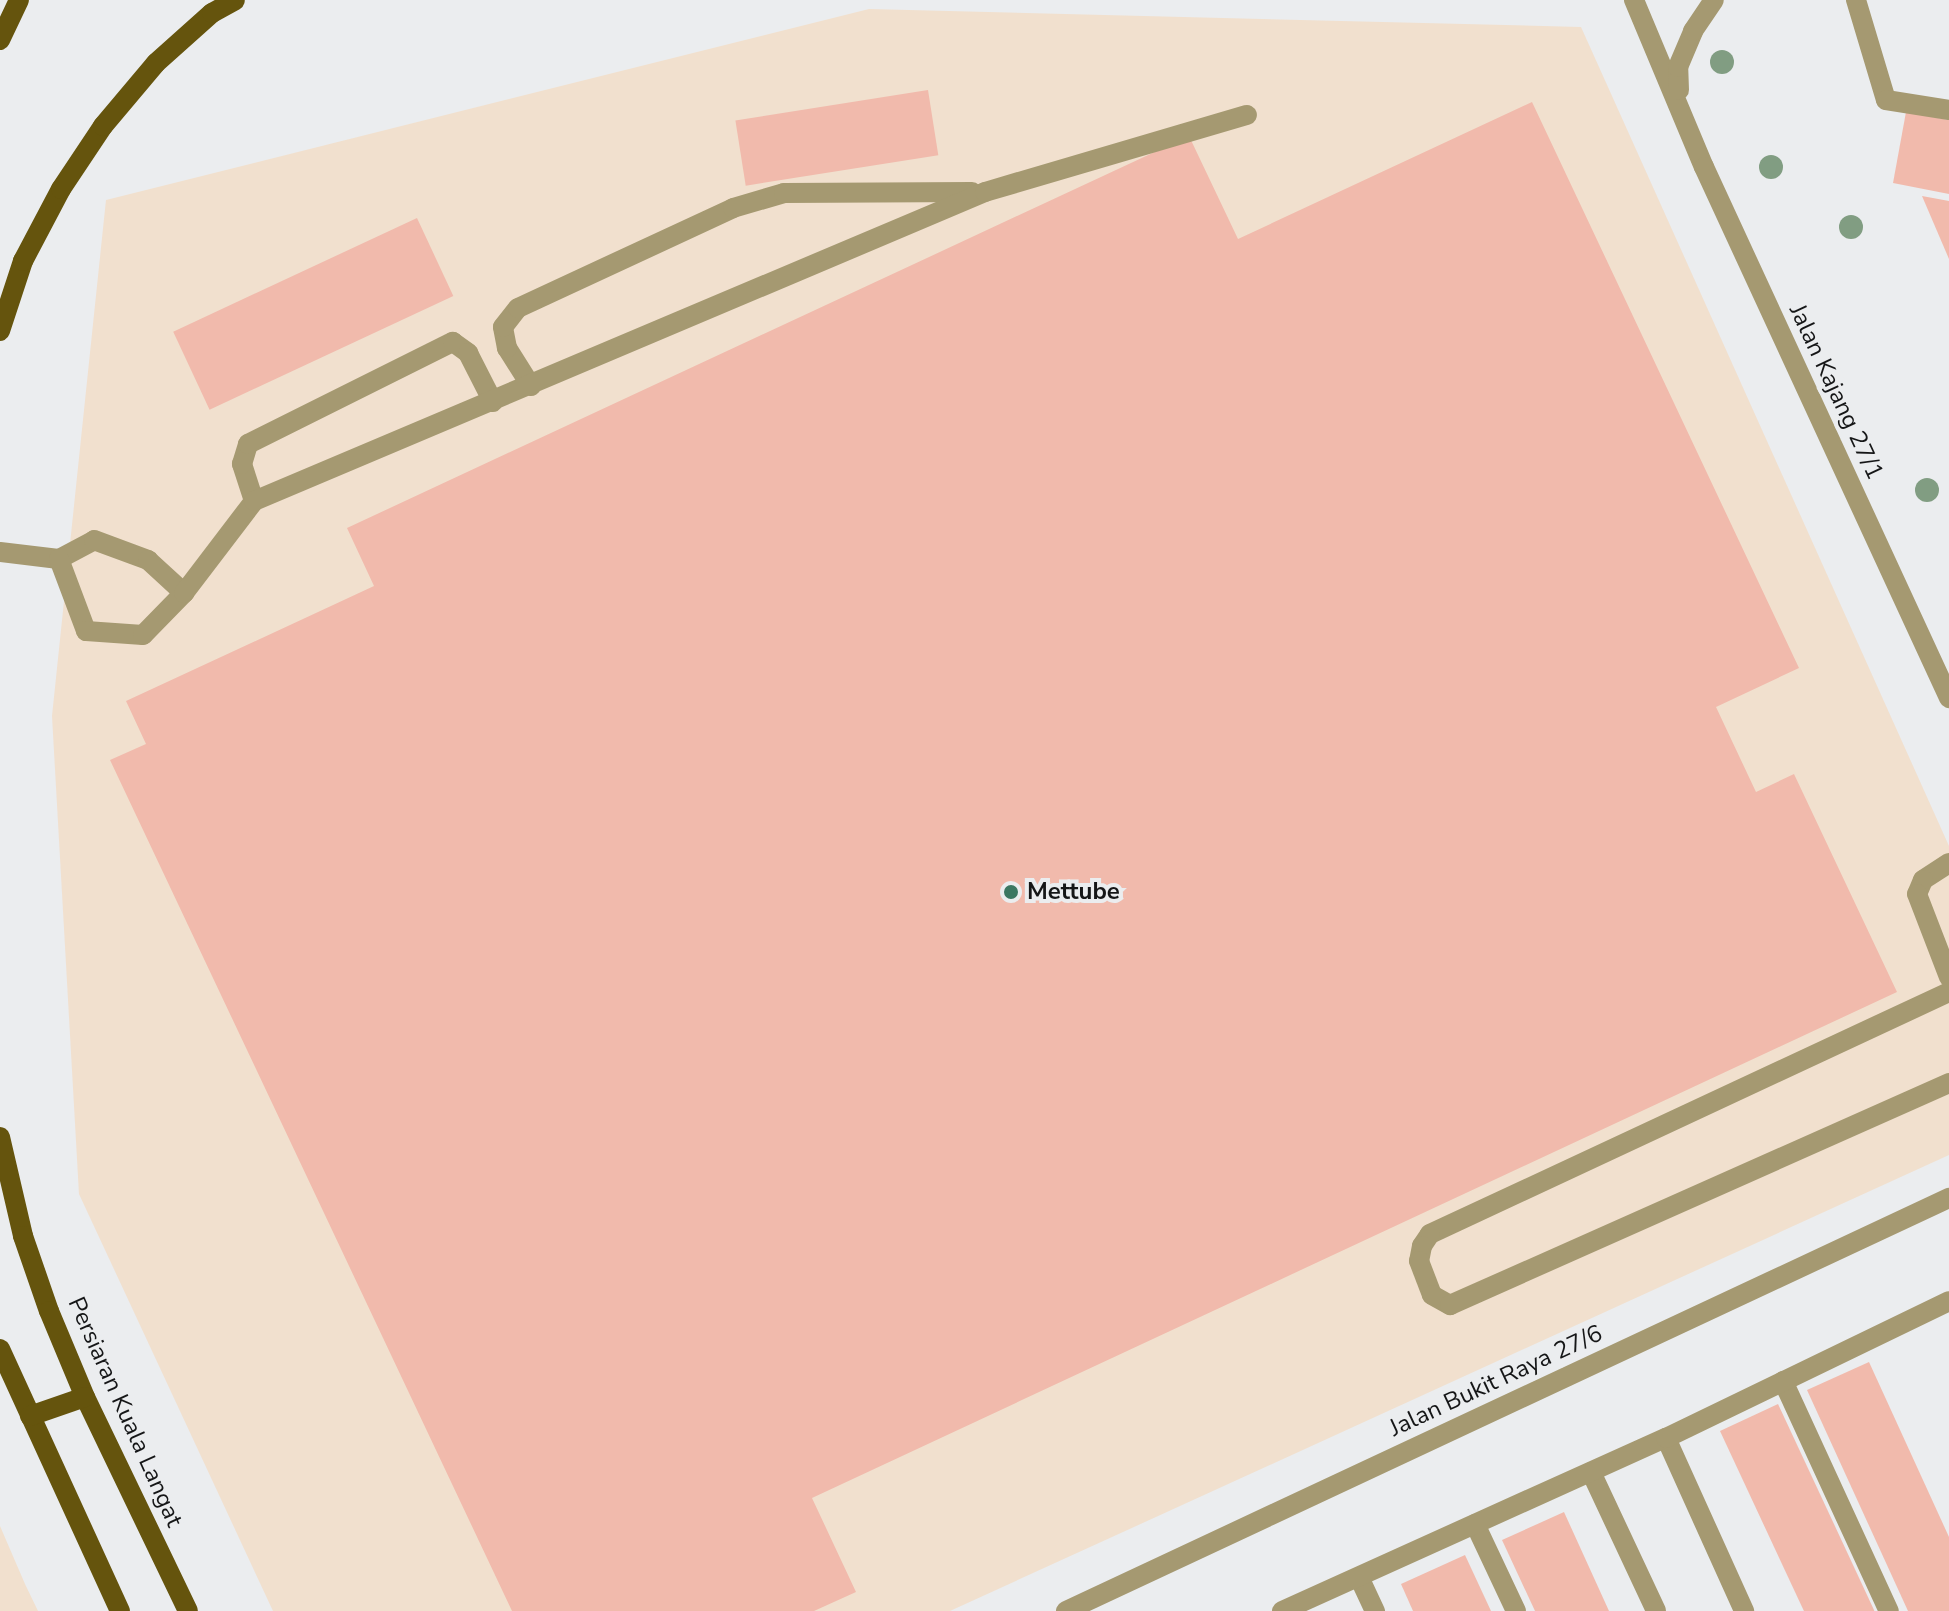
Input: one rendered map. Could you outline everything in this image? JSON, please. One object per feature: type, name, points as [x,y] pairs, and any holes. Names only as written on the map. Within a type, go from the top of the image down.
[{"type":"main road","points":[[0,7],[11,0]]},
{"type":"main road","points":[[0,40],[19,0]]},
{"type":"main road","points":[[0,331],[23,261],[61,189],[103,126],[156,63],[212,13],[235,0]]},
{"type":"main road","name":"Persiaran Kuala Langat","points":[[0,1137],[23,1236],[85,1397],[188,1611]]},
{"type":"main road","points":[[0,1349],[120,1611]]},
{"type":"main road","points":[[30,1416],[85,1397]]},
{"type":"street","name":"Jalan Kajang 27/1","points":[[1634,0],[1704,167],[1948,691]]},
{"type":"street","name":"Jalan Kajang 27/1","points":[[1681,106],[1678,67],[1693,31],[1714,0]]},
{"type":"street","points":[[1856,0],[1886,100],[1949,110]]},
{"type":"street","points":[[59,559],[86,631],[143,635],[184,593],[254,501],[985,192],[1247,115]]},
{"type":"street","points":[[531,386],[507,348],[503,327],[518,308],[733,208],[784,193],[985,192]]},
{"type":"street","points":[[254,501],[242,464],[248,444],[453,342],[468,353],[493,402]]},
{"type":"street","points":[[0,552],[59,559],[94,540],[148,560],[184,593]]},
{"type":"street","points":[[1949,863],[1923,880],[1917,894],[1949,977]]},
{"type":"street","points":[[1949,992],[1430,1234],[1422,1246],[1419,1261],[1432,1295],[1450,1305],[1949,1083]]},
{"type":"street","name":"Jalan Bukit Raya 27/6","points":[[1075,1609],[1949,1198]]},
{"type":"street","points":[[1285,1610],[1666,1438],[1949,1301]]},
{"type":"street","points":[[1783,1381],[1889,1611]]},
{"type":"street","points":[[1666,1438],[1744,1611]]},
{"type":"street","points":[[1591,1472],[1656,1611]]},
{"type":"street","points":[[1475,1524],[1516,1611]]},
{"type":"street","points":[[1359,1577],[1375,1611]]},
{"type":"shaded area","name":"Mettube","points":[[869,9],[1581,27],[1949,846],[1949,1155],[950,1611],[273,1611],[79,1194],[52,716],[106,200]]},
{"type":"shaded area","points":[[0,1526],[25,1584],[38,1611],[0,1611]]},
{"type":"building","points":[[928,90],[938,155],[746,186],[735,121]]},
{"type":"building","name":"Mettube","points":[[1532,102],[1799,668],[1716,707],[1756,792],[1794,774],[1897,992],[812,1498],[856,1592],[814,1611],[512,1611],[110,760],[146,744],[126,701],[374,586],[347,528],[1189,136],[1238,239]]},
{"type":"building","points":[[1906,112],[1949,120],[1949,194],[1893,183]]},
{"type":"building","points":[[1922,196],[1949,201],[1949,259]]},
{"type":"building","points":[[417,218],[453,296],[210,410],[173,332]]},
{"type":"building","points":[[1869,1362],[1949,1537],[1949,1611],[1908,1611],[1807,1390]]},
{"type":"building","points":[[1778,1404],[1874,1611],[1804,1611],[1720,1431]]},
{"type":"building","points":[[1564,1512],[1609,1611],[1535,1611],[1502,1540]]},
{"type":"building","points":[[1465,1555],[1491,1611],[1413,1611],[1401,1584]]},
{"type":"place","name":"Mettube","points":[[1011,892]]}]
